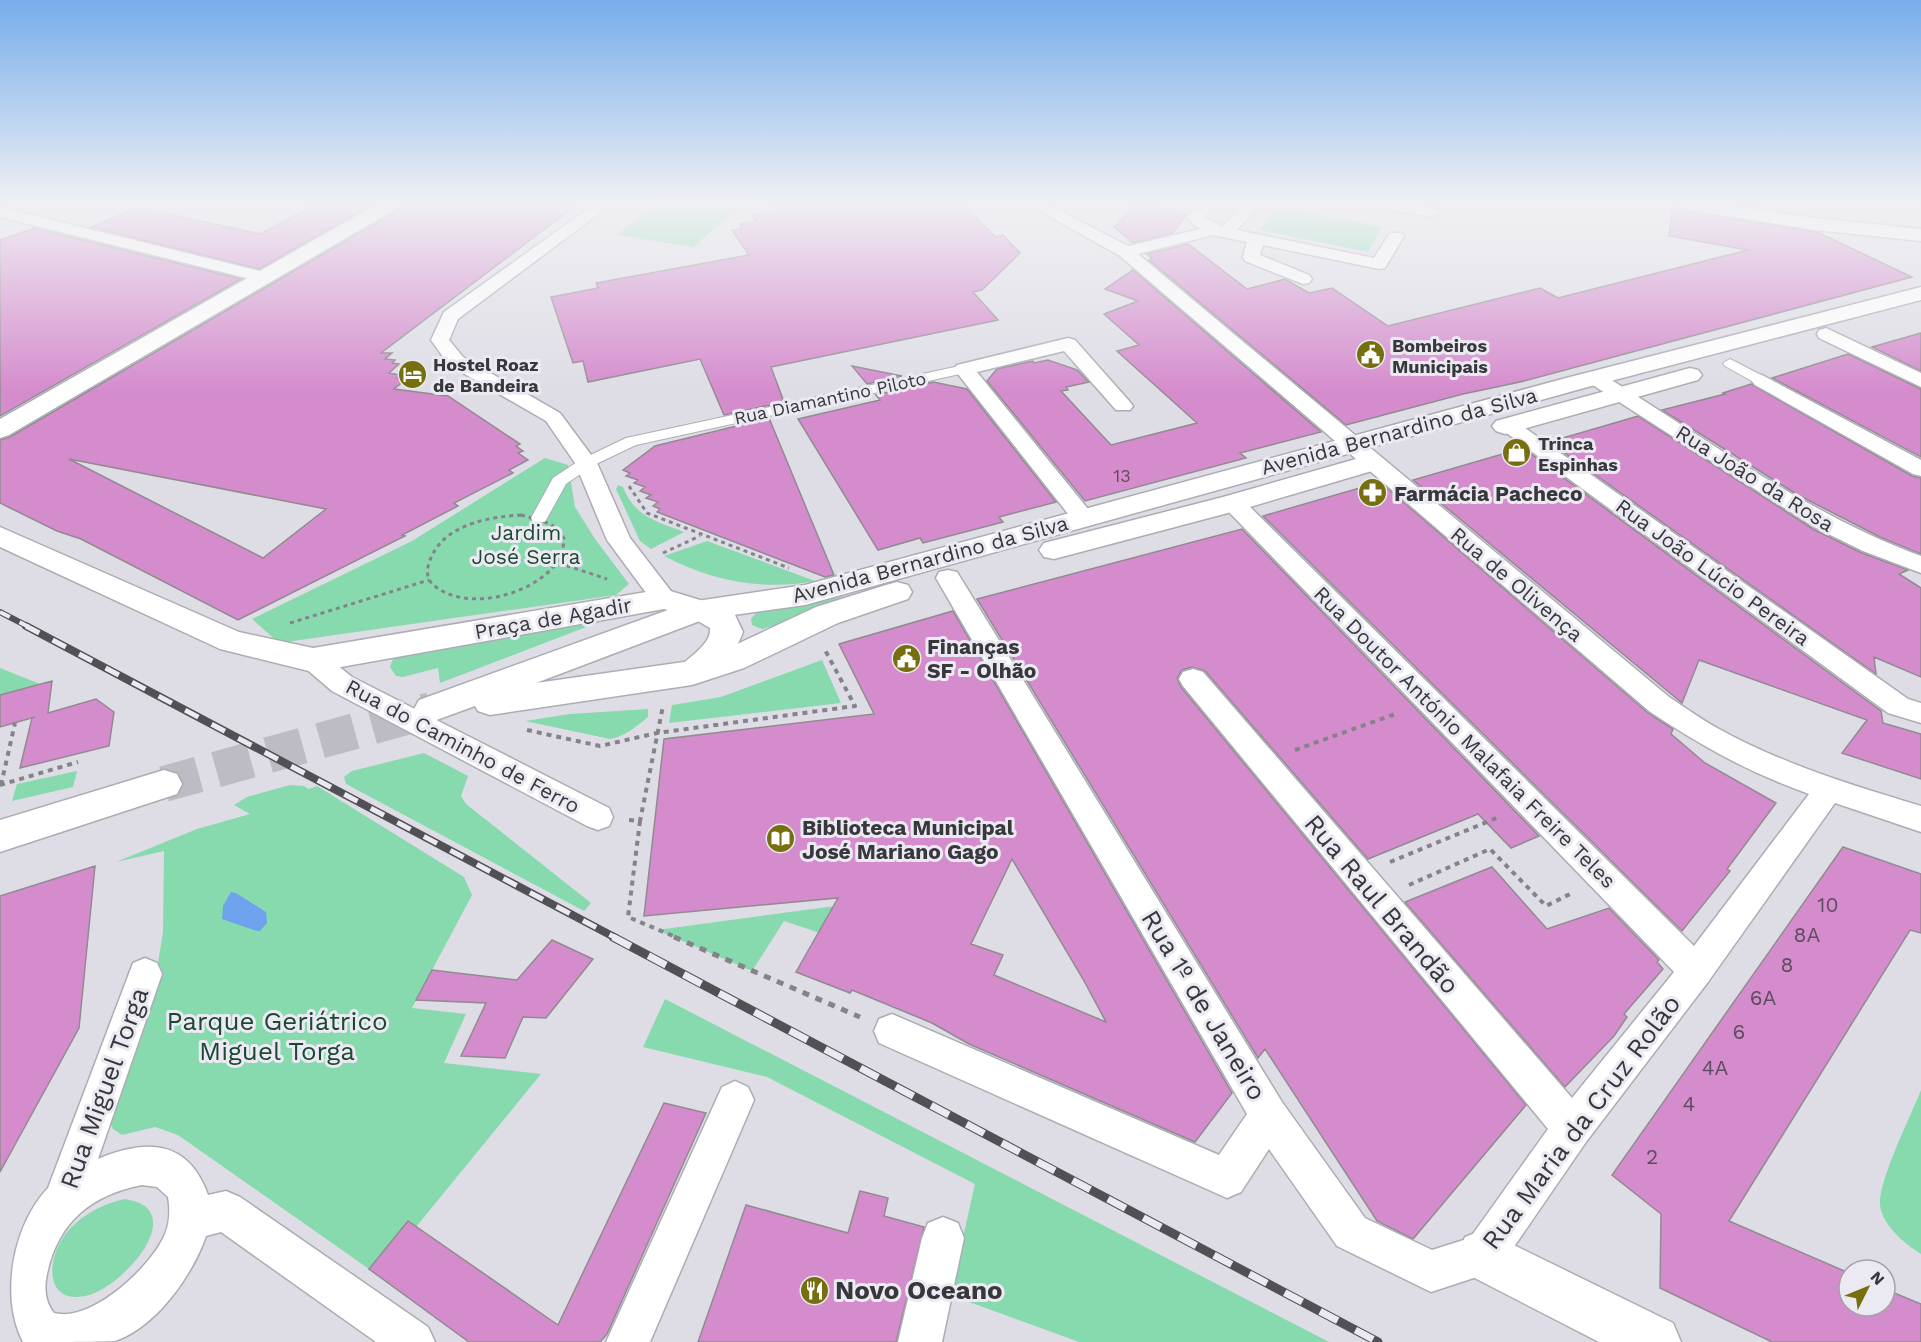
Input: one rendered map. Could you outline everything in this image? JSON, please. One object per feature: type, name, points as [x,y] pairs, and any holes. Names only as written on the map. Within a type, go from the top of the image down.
[{"type":"main road","points":[[0,430],[282,266]]},
{"type":"main road","name":"Avenida Bernardino da Silva","points":[[1921,293],[1595,378],[1362,453],[1233,503],[861,602],[827,615],[732,660],[681,674],[431,710],[701,609],[805,595],[1084,519],[1362,453],[1508,425],[1623,395],[1921,308]]},
{"type":"main road","name":"Rua do Caminho de Ferro","points":[[0,536],[231,641],[313,660]]},
{"type":"main road","name":"Praça de Agadir","points":[[313,660],[664,599],[701,609],[719,618],[726,625],[728,634],[716,655],[681,674]]},
{"type":"main road","points":[[0,797],[164,783],[0,836]]},
{"type":"main road","points":[[1483,1255],[1654,1342]]},
{"type":"street","points":[[216,266],[262,277]]},
{"type":"street","points":[[519,266],[450,316],[440,340],[456,360],[553,417],[586,463],[619,540],[664,599]]},
{"type":"street","name":"Rua de Olivença","points":[[1142,266],[1659,704],[1709,736],[1762,763],[1829,789],[1921,819]]},
{"type":"street","points":[[1271,266],[1303,279]]},
{"type":"street","points":[[1826,334],[1921,381]]},
{"type":"street","name":"Rua Diamantino Piloto","points":[[539,518],[559,481],[586,463],[632,441],[964,369],[1068,344],[1123,406]]},
{"type":"street","points":[[1730,363],[1921,469]]},
{"type":"street","points":[[964,369],[1084,519]]},
{"type":"street","name":"Rua João da Rosa","points":[[1595,378],[1822,522],[1871,546],[1921,565]]},
{"type":"street","name":"Rua João Lúcio Pereira","points":[[1508,425],[1898,706],[1921,713]]},
{"type":"street","name":"Rua Doutor António Malafaia Freire Teles","points":[[1233,503],[1696,971]]},
{"type":"street","name":"Rua 1º de Janeiro","points":[[892,1031],[1227,1178],[1269,1115],[948,578]]},
{"type":"street","name":"Rua do Caminho de Ferro","points":[[313,660],[342,684],[598,817]]},
{"type":"street","name":"Rua Raul Brandão","points":[[1193,679],[1572,1128]]},
{"type":"street","name":"Rua Maria da Cruz Rolão","points":[[1269,1115],[1351,1232],[1431,1271],[1483,1255],[1572,1128],[1696,971],[1829,789]]},
{"type":"street","name":"Rua Miguel Torga","points":[[63,1201],[145,974]]},
{"type":"street","points":[[628,1342],[735,1100]]},
{"type":"street","points":[[142,1165],[164,1168],[180,1179],[189,1196],[190,1219],[182,1244],[166,1270],[145,1295],[88,1336],[38,1333],[21,1321],[12,1302],[14,1277],[24,1250],[40,1224],[63,1201],[99,1178],[117,1170],[142,1165]]},
{"type":"street","points":[[190,1219],[226,1212],[401,1338]]},
{"type":"street","points":[[921,1342],[943,1238]]},
{"type":"path","points":[[608,452],[646,513],[796,571]]},
{"type":"path","points":[[521,515],[539,518],[554,525],[563,536],[565,549],[559,563],[546,576],[527,588],[504,596],[479,600],[449,594],[440,591],[429,580],[427,567],[433,552],[461,529],[480,520],[521,515]]},
{"type":"path","points":[[231,641],[429,580]]},
{"type":"path","points":[[521,728],[600,746],[657,733],[855,706],[822,645]]},
{"type":"path","points":[[681,674],[657,733],[639,821],[628,917],[892,1031]]},
{"type":"path","points":[[1262,762],[1430,702]]},
{"type":"path","points":[[0,797],[15,723]]},
{"type":"path","points":[[0,797],[78,762]]},
{"type":"path","points":[[1369,888],[1530,803]]},
{"type":"path","points":[[598,817],[639,821]]},
{"type":"path","points":[[1369,888],[1491,849],[1545,906],[1604,878]]},
{"type":"green space","name":"Jardim José Serra","points":[[545,458],[568,465],[575,507],[595,539],[629,584],[616,595],[279,643],[252,619],[412,541]]},
{"type":"green space","points":[[618,485],[623,487],[640,512],[684,532],[651,549],[640,541],[616,489]]},
{"type":"green space","points":[[707,541],[815,581],[776,585],[738,582],[700,572],[664,556]]},
{"type":"green space","points":[[846,595],[776,625],[762,629],[752,625],[751,619],[756,613]]},
{"type":"green space","points":[[620,614],[440,683],[438,668],[403,677],[396,676],[390,667],[396,650]]},
{"type":"green space","points":[[822,660],[841,703],[669,723],[672,705],[721,697]]},
{"type":"green space","points":[[0,668],[40,684],[0,695]]},
{"type":"green space","points":[[648,709],[648,717],[625,734],[610,739],[525,721],[570,714]]},
{"type":"green space","points":[[424,753],[468,776],[461,796],[466,804],[591,903],[584,911],[346,784],[344,777],[352,771]]},
{"type":"green space","points":[[77,771],[73,787],[12,801],[17,784]]},
{"type":"green space","name":"Parque Geriátrico Miguel Torga","points":[[290,785],[304,786],[309,789],[317,786],[464,877],[472,895],[412,1008],[466,1014],[444,1063],[541,1074],[416,1227],[369,1269],[178,1135],[155,1127],[122,1135],[113,1129],[109,1120],[135,1054],[133,1025],[158,963],[163,932],[164,851],[116,862],[197,829],[250,814],[234,805],[247,797]]},
{"type":"green space","points":[[850,904],[853,944],[784,921],[752,971],[657,930]]},
{"type":"green space","points":[[665,999],[1329,1342],[1079,1342],[950,1295],[975,1184],[767,1077],[643,1047]]},
{"type":"green space","points":[[1921,1090],[1921,1254],[1890,1227],[1880,1205],[1889,1165]]},
{"type":"green space","points":[[125,1199],[144,1206],[152,1217],[152,1231],[145,1247],[134,1263],[104,1288],[89,1295],[75,1297],[64,1294],[53,1280],[52,1269],[58,1246],[64,1236],[76,1222],[91,1212]]},
{"type":"water","points":[[231,892],[266,912],[267,923],[260,931],[222,919],[223,906]]},
{"type":"building","points":[[0,266],[187,266],[241,279],[0,416]]},
{"type":"building","points":[[246,266],[265,266],[259,269]]},
{"type":"building","points":[[303,266],[496,266],[381,353],[392,353],[385,359],[395,360],[392,363],[399,364],[389,373],[400,375],[397,378],[406,379],[394,389],[448,396],[520,444],[516,446],[523,451],[518,453],[528,460],[509,470],[513,473],[454,503],[458,506],[402,535],[405,536],[238,620],[81,539],[57,531],[0,503],[0,440],[10,437]],"holes":[[[69,459],[326,509],[263,558]]]},
{"type":"building","points":[[691,266],[1007,266],[982,290],[973,292],[998,320],[771,367],[784,402],[724,415],[700,359],[588,382],[583,361],[573,363],[551,297],[598,288],[596,283]]},
{"type":"building","points":[[1156,266],[1216,266],[1247,289],[1285,279],[1309,293],[1332,288],[1388,326],[1540,288],[1558,298],[1686,266],[1888,266],[1912,277],[1520,382],[1463,394],[1346,425]]},
{"type":"building","points":[[1133,270],[1321,432],[1240,453],[1246,458],[1085,501],[987,381],[997,369],[1033,361],[1034,363],[1048,360],[1077,370],[1089,382],[1066,387],[1068,390],[1061,391],[1111,445],[1197,423],[1117,351],[1139,345],[1104,314],[1138,301],[1105,289]]},
{"type":"building","points":[[1921,333],[1921,371],[1872,347]]},
{"type":"building","points":[[1848,354],[1921,389],[1921,457],[1772,378]]},
{"type":"building","points":[[852,366],[902,376],[867,384]]},
{"type":"building","points":[[933,382],[967,389],[1056,502],[999,517],[1003,522],[923,543],[920,538],[878,550],[798,419],[880,400],[876,395]]},
{"type":"building","points":[[1751,384],[1912,476],[1921,478],[1921,554],[1880,537],[1798,495],[1662,410],[1725,394],[1723,393]]},
{"type":"building","points":[[1638,416],[1813,529],[1862,553],[1908,570],[1899,574],[1921,588],[1921,677],[1874,657],[1876,674],[1549,442]]},
{"type":"building","points":[[769,418],[834,575],[825,577],[657,512],[660,509],[653,506],[658,502],[646,498],[651,495],[640,491],[645,487],[634,483],[638,480],[626,476],[630,473],[623,470],[655,446]]},
{"type":"building","points":[[1523,448],[1881,711],[1883,723],[1921,734],[1921,779],[1842,753],[1867,720],[1699,660],[1682,703],[1413,480]]},
{"type":"building","points":[[1380,482],[1648,713],[1673,729],[1671,734],[1705,763],[1776,803],[1727,869],[1730,871],[1682,931],[1263,516]]},
{"type":"building","points":[[1242,529],[1539,836],[1511,848],[1478,814],[1368,859],[1205,671],[1192,667],[1182,670],[1177,678],[1181,687],[1526,1105],[1413,1239],[1377,1221],[1265,1049],[1258,1058],[977,599]]},
{"type":"building","points":[[953,611],[1232,1093],[1195,1142],[969,1044],[932,1023],[852,990],[850,993],[796,972],[838,898],[644,916],[664,739],[874,714],[839,644]],"holes":[[[1012,859],[1106,1022],[994,975],[1003,955],[971,944]]]},
{"type":"building","points":[[52,681],[48,713],[96,699],[114,712],[109,746],[20,768],[32,718],[35,717],[0,727],[0,695]]},
{"type":"building","points":[[1843,847],[1921,874],[1921,933],[1910,930],[1729,1221],[1837,1268],[1837,1318],[1897,1318],[1897,1294],[1921,1304],[1921,1342],[1772,1342],[1660,1288],[1661,1214],[1612,1175]]},
{"type":"building","points":[[95,866],[79,1028],[0,1172],[0,896]]},
{"type":"building","points":[[1492,867],[1547,929],[1609,908],[1659,960],[1657,962],[1663,969],[1624,1014],[1627,1017],[1614,1036],[1565,1087],[1405,902]]},
{"type":"building","points":[[552,940],[593,959],[546,1018],[523,1017],[505,1058],[461,1056],[486,1003],[416,1000],[432,970],[517,980]]},
{"type":"building","points":[[664,1103],[706,1113],[607,1334],[600,1342],[469,1342],[369,1269],[408,1221],[558,1325]]},
{"type":"building","name":"Novo Oceano","points":[[860,1191],[888,1198],[884,1216],[924,1227],[896,1342],[698,1342],[746,1205],[848,1233]]},
{"type":"tunnel","points":[[164,784],[431,710]]},
{"type":"railway","points":[[0,612],[29,627]]},
{"type":"railway","points":[[26,626],[616,938]]},
{"type":"railway","points":[[613,937],[1378,1342]]},
{"type":"place","name":"Bombeiros Municipais","points":[[1371,355]]},
{"type":"place","name":"Hostel Roaz de Bandeira","points":[[412,374]]},
{"type":"place","name":"Trinca Espinhas","points":[[1517,453]]},
{"type":"place","name":"Farmácia Pacheco","points":[[1373,493]]},
{"type":"place","name":"Finanças SF - Olhão","points":[[906,658]]},
{"type":"place","name":"Biblioteca Municipal José Mariano Gago","points":[[781,839]]},
{"type":"place","name":"Novo Oceano","points":[[814,1290]]}]
